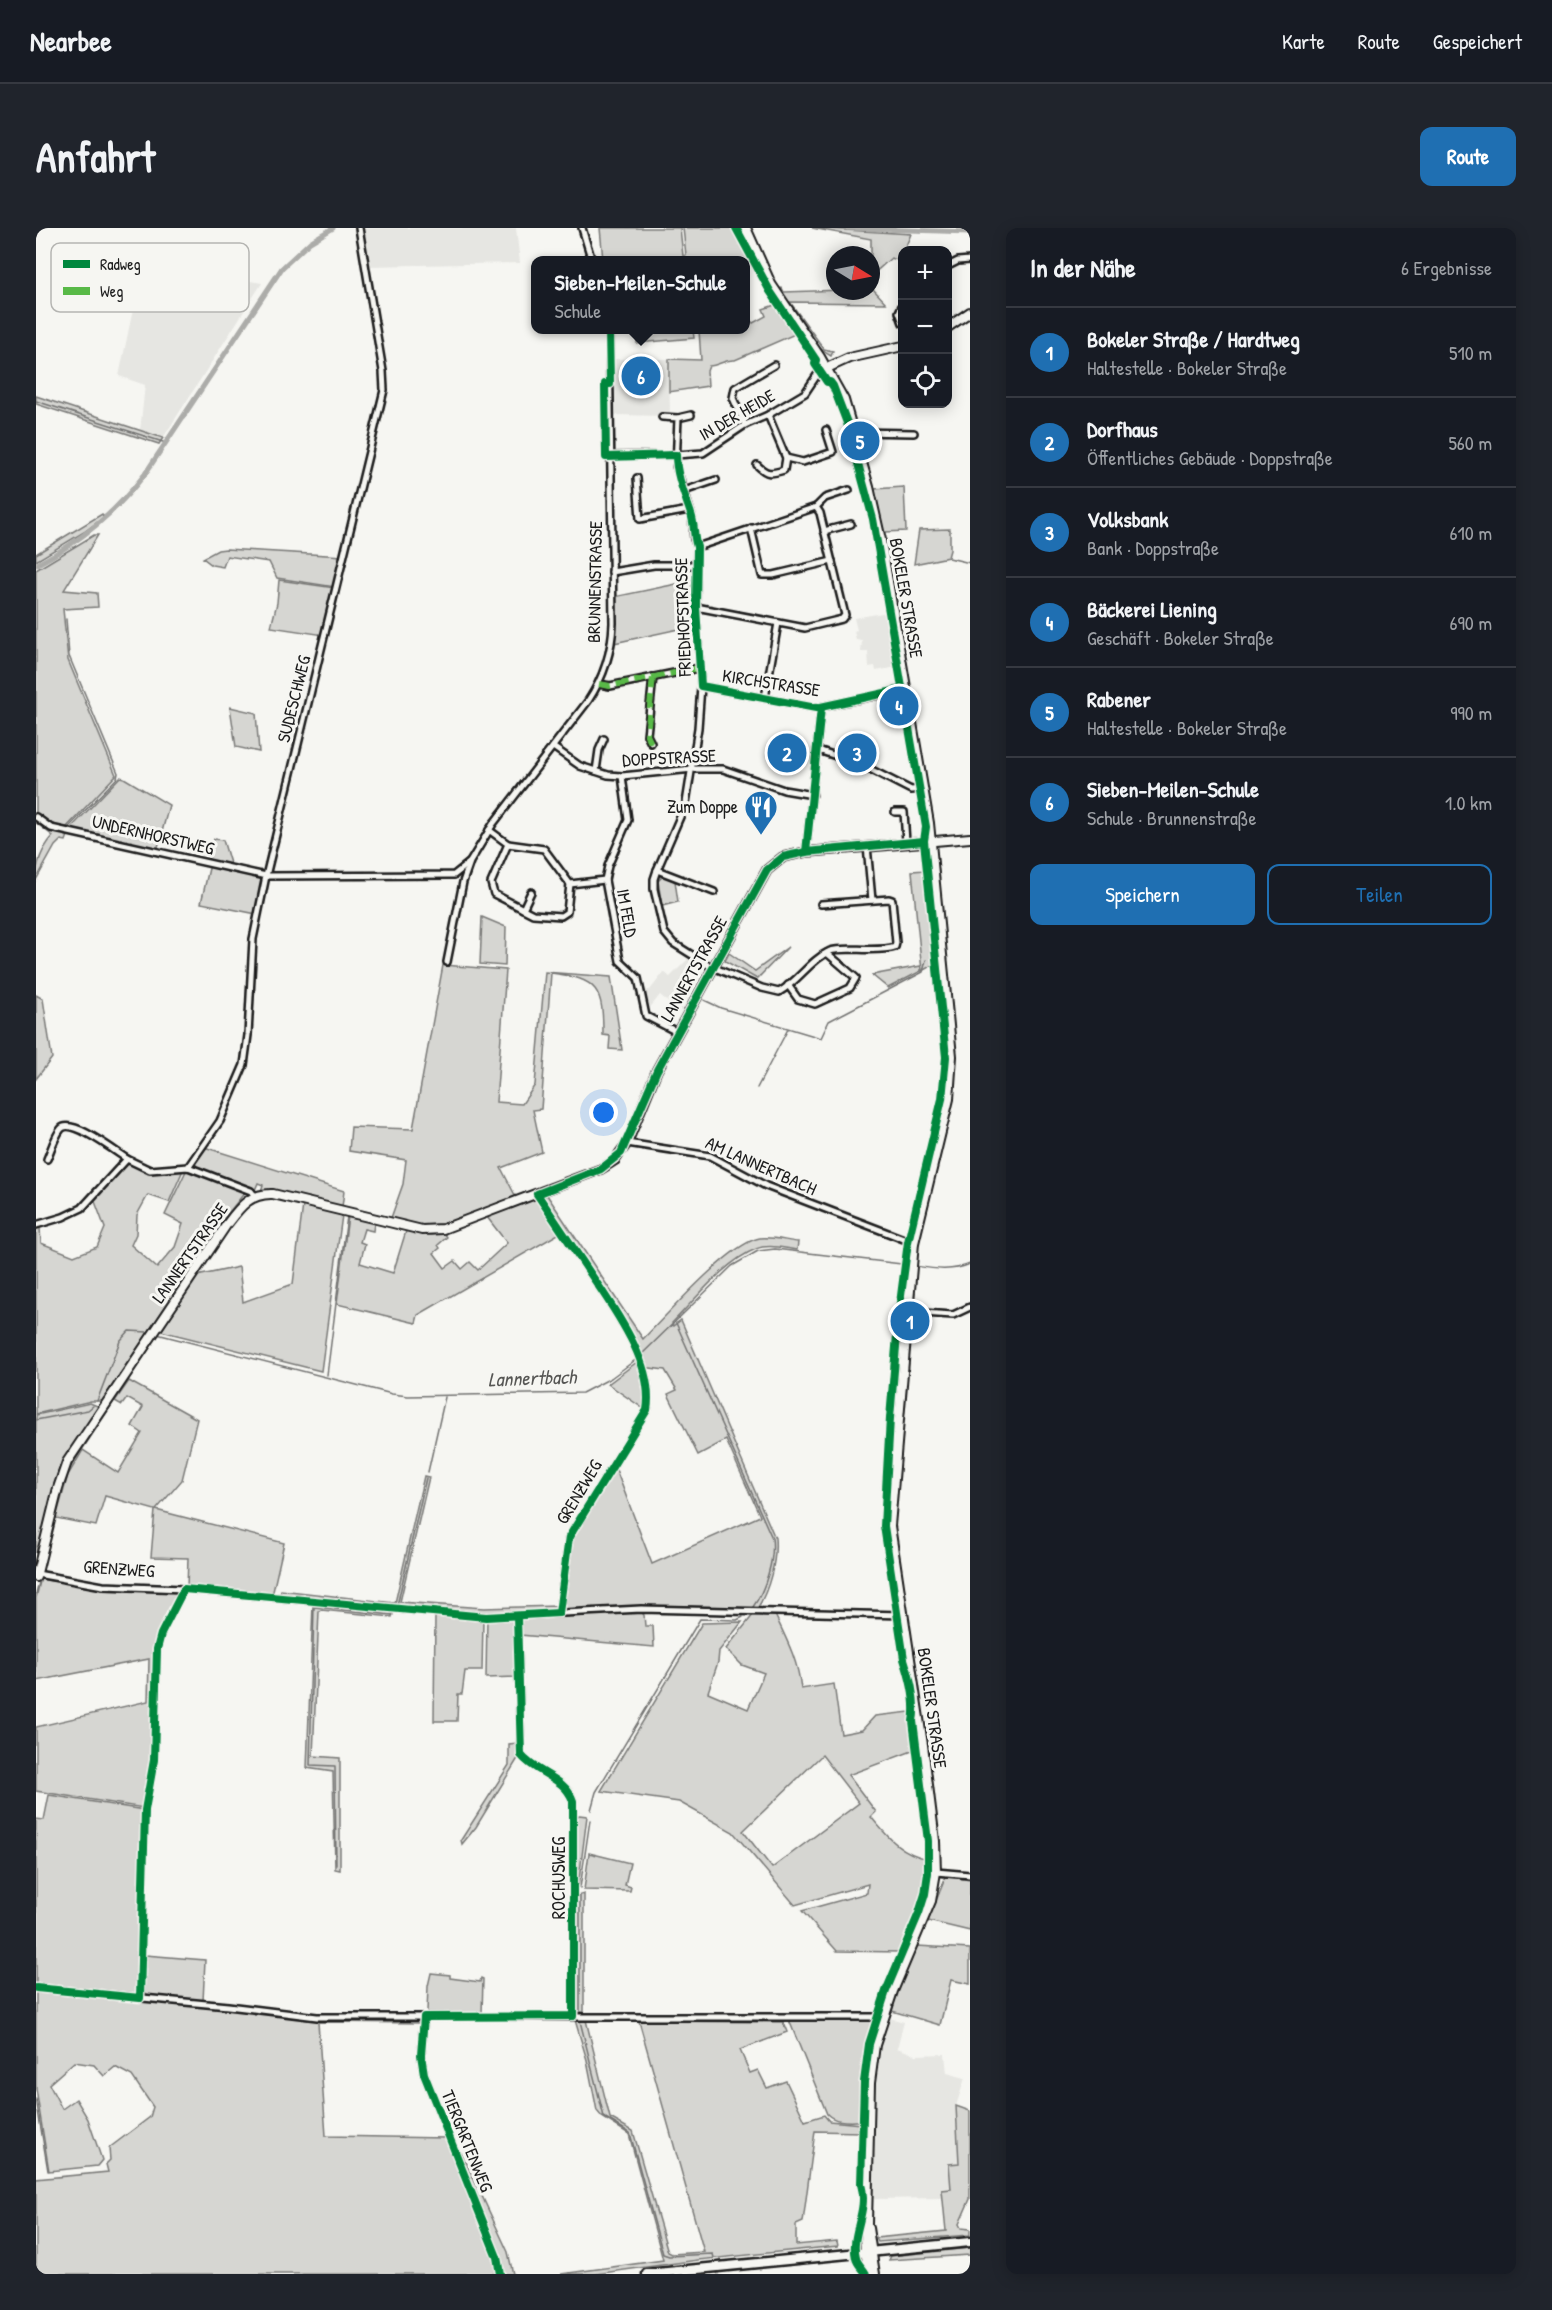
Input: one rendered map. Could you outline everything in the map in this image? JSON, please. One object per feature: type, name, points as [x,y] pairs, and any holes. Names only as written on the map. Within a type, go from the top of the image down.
[{"type":"main road","name":"BOKELER STRASSE","points":[[746,228],[771,285],[827,368],[844,400],[877,518],[924,789],[952,1056],[949,1100],[914,1243],[910,1272],[890,1526],[933,1820],[936,1872],[926,1915],[884,2017],[875,2045],[870,2083],[867,2224],[868,2251],[874,2274]]},
{"type":"main road","points":[[952,324],[970,312]]},
{"type":"main road","points":[[827,368],[849,358],[898,347]]},
{"type":"main road","name":"LANNERTSTRASSE","points":[[36,1576],[58,1488],[68,1462],[240,1206],[255,1196],[266,1194],[283,1196],[422,1230],[442,1229],[601,1169],[615,1160],[627,1143],[657,1070],[767,870],[783,858],[806,852],[970,838]]},
{"type":"main road","points":[[647,2274],[970,2242]]},
{"type":"street","name":"SUDESCHWEG","points":[[188,1167],[220,1121],[244,1065],[248,1035],[253,939],[266,876],[384,390],[383,371],[359,228]]},
{"type":"street","points":[[582,228],[590,256]]},
{"type":"street","points":[[952,264],[970,260]]},
{"type":"street","name":"BRUNNENSTRASSE","points":[[447,962],[463,882],[470,862],[489,830],[599,684],[608,662],[611,645],[612,572],[609,334]]},
{"type":"street","points":[[745,425],[733,398],[735,388],[774,365]]},
{"type":"street","name":"IN DER HEIDE","points":[[611,456],[704,453],[745,425],[768,415],[805,393],[817,375],[827,368]]},
{"type":"street","points":[[662,417],[678,418],[691,415]]},
{"type":"street","points":[[757,465],[770,474],[784,470],[786,458],[768,415]]},
{"type":"street","points":[[678,418],[676,466],[692,516],[697,547]]},
{"type":"street","points":[[786,458],[803,462],[832,452],[826,430]]},
{"type":"street","points":[[854,432],[914,434]]},
{"type":"street","points":[[636,478],[640,519],[689,510]]},
{"type":"street","points":[[684,491],[716,480]]},
{"type":"street","name":"FRIEDHOFSTRASSE","points":[[788,986],[782,991],[775,992],[753,984],[686,952],[673,943],[664,932],[654,890],[654,879],[686,803],[693,769],[701,686],[696,607],[697,547],[816,507],[825,498],[849,490]]},
{"type":"street","points":[[696,607],[805,628],[842,619],[845,615],[816,507]]},
{"type":"street","points":[[824,531],[851,524]]},
{"type":"street","points":[[751,528],[762,575],[773,575],[832,561]]},
{"type":"street","points":[[612,572],[654,565],[696,565]]},
{"type":"street","points":[[765,698],[778,623]]},
{"type":"street","points":[[599,684],[610,686],[699,668]]},
{"type":"street","points":[[651,742],[647,735],[653,677]]},
{"type":"street","name":"KIRCHSTRASSE","points":[[701,686],[821,708],[907,689]]},
{"type":"street","points":[[806,852],[821,708]]},
{"type":"street","name":"DOPPSTRASSE","points":[[596,771],[599,750],[604,739]]},
{"type":"street","name":"DOPPSTRASSE","points":[[553,747],[580,766],[622,776],[693,769],[723,769],[784,790],[813,795]]},
{"type":"street","points":[[818,750],[860,764],[910,790],[924,789]]},
{"type":"street","name":"IM FELD","points":[[622,776],[628,820],[605,880],[620,961],[638,978],[646,1016],[677,1032]]},
{"type":"street","points":[[895,812],[904,812],[906,842]]},
{"type":"street","name":"UNDERNHORSTWEG","points":[[36,816],[51,828],[266,876]]},
{"type":"street","points":[[489,830],[508,844],[544,849],[570,884],[565,915],[533,914],[494,894],[491,883],[508,844]]},
{"type":"street","points":[[867,846],[872,900]]},
{"type":"street","name":"BRUNNENSTRASSE","points":[[454,875],[470,862]]},
{"type":"street","points":[[657,870],[714,892]]},
{"type":"street","points":[[266,876],[454,875],[463,882]]},
{"type":"street","points":[[570,884],[605,880]]},
{"type":"street","points":[[523,909],[531,892]]},
{"type":"street","points":[[821,904],[889,899],[893,903],[895,947],[854,951],[832,950],[820,956],[788,986],[798,999],[815,1004],[850,988],[856,978],[827,953]]},
{"type":"street","points":[[47,1159],[61,1128],[72,1125],[127,1160],[150,1170],[188,1167],[251,1191],[255,1196]]},
{"type":"street","name":"AM LANNERTBACH","points":[[627,1143],[710,1156],[766,1186],[914,1243]]},
{"type":"street","points":[[36,1225],[63,1217],[82,1208],[127,1160]]},
{"type":"street","name":"GRENZWEG","points":[[537,1194],[626,1328],[637,1354],[649,1398],[647,1410],[569,1538],[559,1613]]},
{"type":"street","points":[[907,1312],[953,1315],[970,1307]]},
{"type":"street","name":"GRENZWEG","points":[[36,1576],[103,1586],[183,1588],[486,1617],[640,1609],[903,1615]]},
{"type":"street","name":"ROCHUSWEG","points":[[517,1616],[519,1742],[522,1755],[528,1764],[564,1785],[573,1801],[573,2016]]},
{"type":"street","points":[[936,1872],[970,1875]]},
{"type":"street","points":[[36,1988],[228,2006],[317,2017],[884,2017]]},
{"type":"street","name":"TIERGARTENWEG","points":[[424,2017],[421,2055],[424,2073],[497,2257],[501,2274]]},
{"type":"shaded area","points":[[363,228],[516,228],[520,263],[368,266]]},
{"type":"shaded area","points":[[600,228],[680,228],[683,256],[603,256]]},
{"type":"shaded area","points":[[683,228],[733,228],[747,256],[683,256],[686,255]]},
{"type":"shaded area","points":[[812,228],[911,234],[906,246],[898,246],[898,259],[891,258],[880,268],[880,246],[871,246],[871,239]]},
{"type":"shaded area","points":[[249,281],[262,283],[249,303]]},
{"type":"shaded area","points":[[782,288],[784,292],[826,291],[826,300],[880,300],[880,297],[886,303],[790,302],[824,349],[833,351],[831,356],[815,343],[801,326],[778,289]]},
{"type":"shaded area","points":[[775,305],[795,334],[735,360],[709,366],[708,386],[669,392],[669,359],[701,360],[699,334],[750,334],[750,320],[753,323],[766,316],[763,309]]},
{"type":"shaded area","points":[[132,312],[243,312],[163,438],[140,431],[145,385],[119,376]]},
{"type":"shaded area","points":[[636,334],[694,334],[694,338],[637,343]]},
{"type":"shaded area","points":[[612,359],[669,359],[670,416],[613,415]]},
{"type":"shaded area","points":[[36,396],[163,438],[159,444],[36,404]]},
{"type":"shaded area","points":[[904,487],[906,531],[884,532],[874,489]]},
{"type":"shaded area","points":[[102,514],[104,517],[84,532],[36,561],[36,554]]},
{"type":"shaded area","points":[[950,529],[948,557],[914,564],[919,530]]},
{"type":"shaded area","points":[[94,535],[98,535],[64,590],[97,593],[98,607],[63,609],[68,660],[116,775],[65,829],[45,823],[36,814],[36,570]]},
{"type":"shaded area","points":[[218,550],[343,556],[335,587],[277,578],[269,562],[227,556],[223,567],[212,565],[203,558]]},
{"type":"shaded area","points":[[279,580],[335,588],[324,635],[271,627],[277,603]]},
{"type":"shaded area","points":[[691,581],[693,626],[614,643],[614,597]]},
{"type":"shaded area","points":[[888,612],[897,667],[876,671],[875,666],[869,667],[868,652],[861,652],[862,641],[856,640],[854,631],[857,630],[854,618]]},
{"type":"shaded area","points":[[230,707],[256,713],[259,752],[236,747]]},
{"type":"shaded area","points":[[120,777],[169,805],[157,851],[69,830]]},
{"type":"shaded area","points":[[36,818],[69,833],[66,841],[61,840],[55,846],[36,880],[40,857],[53,836],[36,823]]},
{"type":"shaded area","points":[[214,839],[223,840],[232,870],[265,877],[257,914],[201,903],[210,864],[207,862]]},
{"type":"shaded area","points":[[926,870],[936,963],[922,971],[912,871]]},
{"type":"shaded area","points":[[663,876],[675,881],[678,902],[662,906],[658,881]]},
{"type":"shaded area","points":[[482,917],[506,927],[505,966],[480,964]]},
{"type":"shaded area","points":[[788,947],[757,979],[725,961],[729,953],[755,971]]},
{"type":"shaded area","points":[[688,959],[704,968],[680,1012],[660,995],[648,1010],[645,1008],[643,991],[650,990],[664,972],[670,977]]},
{"type":"shaded area","points":[[443,965],[506,970],[496,1102],[522,1104],[535,1085],[545,972],[611,977],[622,1050],[609,1049],[610,1036],[603,1035],[602,1007],[595,989],[589,983],[579,979],[551,973],[541,1109],[533,1110],[542,1152],[501,1168],[516,1197],[446,1224],[423,1226],[391,1218],[403,1184],[406,1160],[349,1151],[351,1127],[413,1129]]},
{"type":"shaded area","points":[[921,966],[921,971],[888,988],[872,975]]},
{"type":"shaded area","points":[[36,995],[43,999],[52,1058],[36,1079]]},
{"type":"shaded area","points":[[204,1147],[344,1191],[342,1207],[261,1191],[263,1185],[258,1183],[255,1190],[251,1189],[194,1167],[193,1162]]},
{"type":"shaded area","points":[[126,1163],[140,1167],[183,1170],[169,1202],[148,1195],[137,1215],[136,1234],[131,1245],[157,1268],[175,1247],[183,1224],[165,1215],[186,1171],[196,1171],[246,1191],[226,1216],[102,1401],[91,1401],[36,1414],[36,1229],[40,1228],[41,1243],[74,1256],[97,1247],[105,1228],[94,1199]]},
{"type":"shaded area","points":[[547,1195],[643,1339],[713,1268],[744,1245],[756,1239],[766,1238],[798,1242],[797,1250],[766,1247],[756,1249],[733,1262],[672,1323],[673,1326],[681,1320],[775,1538],[775,1556],[771,1575],[757,1609],[655,1606],[565,1610],[562,1605],[572,1539],[615,1467],[652,1564],[760,1516],[726,1440],[698,1455],[668,1394],[677,1390],[665,1370],[643,1367],[637,1344],[603,1287],[542,1197]]},
{"type":"shaded area","points":[[536,1199],[560,1233],[418,1315],[416,1323],[337,1304],[348,1216],[374,1223],[373,1231],[364,1229],[360,1242],[365,1244],[360,1263],[393,1273],[406,1231],[431,1235],[444,1233],[447,1237],[438,1245],[440,1248],[434,1253],[445,1268],[455,1261],[462,1269],[470,1262],[478,1270],[507,1243],[487,1217]]},
{"type":"shaded area","points":[[303,1205],[342,1215],[321,1371],[161,1331],[197,1276],[239,1267],[243,1302],[293,1284]]},
{"type":"shaded area","points":[[637,1362],[647,1398],[644,1409],[608,1384]]},
{"type":"shaded area","points":[[129,1381],[197,1419],[182,1480],[156,1510],[284,1543],[272,1596],[187,1588],[188,1558],[151,1557],[155,1510],[105,1496],[96,1526],[56,1518],[68,1475],[83,1450],[118,1473],[142,1433],[132,1426],[143,1407],[127,1398],[122,1405],[115,1401]]},
{"type":"shaded area","points":[[90,1403],[102,1408],[97,1410],[58,1472],[36,1560],[36,1415]]},
{"type":"shaded area","points":[[424,1476],[429,1477],[400,1602],[484,1608],[557,1606],[554,1611],[485,1615],[280,1596],[281,1590],[395,1603]]},
{"type":"shaded area","points":[[41,1577],[104,1587],[178,1590],[180,1592],[160,1633],[156,1649],[152,1759],[144,1808],[36,1791],[36,1727],[148,1701],[149,1659],[36,1681],[36,1598]]},
{"type":"shaded area","points":[[313,1604],[393,1612],[392,1617],[319,1611],[313,1756],[340,1758],[340,1870],[335,1869],[333,1772],[307,1768]]},
{"type":"shaded area","points":[[608,1611],[641,1612],[644,1615],[645,1626],[653,1626],[654,1647],[520,1635],[520,1620],[523,1616]]},
{"type":"shaded area","points":[[435,1615],[483,1619],[482,1671],[465,1671],[462,1694],[458,1694],[457,1721],[434,1721]]},
{"type":"shaded area","points":[[753,1615],[775,1615],[795,1660],[801,1689],[834,1684],[841,1734],[862,1730],[875,1716],[910,1712],[915,1750],[848,1775],[876,1812],[871,1817],[890,1838],[902,1849],[928,1859],[924,1895],[901,1952],[837,1951],[802,1911],[867,1893],[868,1884],[795,1905],[733,1832],[679,1802],[601,1791],[702,1623],[742,1622],[719,1651],[718,1662],[708,1692],[748,1709],[764,1673],[742,1665],[726,1649]],"holes":[[[822,1755],[859,1803],[772,1868],[743,1831]]]},
{"type":"shaded area","points":[[512,1617],[516,1619],[516,1677],[486,1678],[487,1618]]},
{"type":"shaded area","points":[[518,1743],[520,1755],[476,1827],[462,1844],[461,1840],[509,1765],[509,1744]]},
{"type":"shaded area","points":[[49,1795],[144,1810],[139,1996],[317,2019],[420,2020],[421,2023],[318,2022],[326,2136],[446,2138],[494,2258],[497,2274],[36,2274],[36,2179],[108,2172],[106,2164],[110,2160],[109,2148],[150,2117],[153,2107],[132,2076],[115,2067],[104,2076],[94,2065],[74,2062],[49,2084],[62,2109],[76,2099],[88,2119],[102,2160],[97,2166],[49,2171],[36,2089],[36,1819],[44,1820]]},
{"type":"shaded area","points":[[579,1815],[587,1816],[578,1888],[576,1818]]},
{"type":"shaded area","points":[[589,1853],[630,1863],[625,1885],[631,1887],[630,1891],[584,1890]]},
{"type":"shaded area","points":[[946,1876],[970,1880],[970,1931],[928,1921]]},
{"type":"shaded area","points":[[584,1894],[584,2012],[576,2012],[577,1896]]},
{"type":"shaded area","points":[[917,1946],[970,1949],[970,1984],[951,1980],[940,2025],[892,2011]]},
{"type":"shaded area","points":[[145,1955],[205,1960],[203,2001],[147,1995],[145,1992]]},
{"type":"shaded area","points":[[431,1973],[480,1982],[481,1978],[483,1979],[482,2013],[427,2012]]},
{"type":"shaded area","points":[[889,2018],[904,2022],[897,2048],[916,2055],[945,2054],[947,2073],[965,2078],[956,2106],[959,2164],[951,2190],[942,2190],[942,2198],[872,2199],[876,2083],[881,2047]]},
{"type":"shaded area","points":[[575,2020],[586,2020],[610,2118],[633,2131],[668,2252],[672,2254],[704,2252],[639,2021],[783,2022],[787,2032],[740,2050],[750,2073],[758,2070],[767,2088],[786,2081],[805,2121],[824,2115],[829,2121],[861,2124],[861,2132],[815,2131],[803,2222],[796,2225],[796,2245],[837,2241],[838,2246],[698,2260],[595,2274],[561,2274],[663,2260],[629,2134],[602,2117],[597,2111],[587,2060]]},
{"type":"shaded area","points":[[789,2020],[873,2021],[862,2065],[860,2121],[838,2120],[827,2114]]},
{"type":"shaded area","points":[[956,2106],[970,2111],[970,2199],[959,2224],[961,2228],[970,2229],[970,2235],[878,2242],[876,2238],[946,2231],[942,2190],[951,2189],[949,2164],[959,2163]]},
{"type":"shaded area","points":[[462,2153],[508,2252],[513,2274],[503,2274],[500,2256],[460,2156]]},
{"type":"shaded area","points":[[970,2248],[970,2255],[889,2260],[891,2256]]},
{"type":"waterway","points":[[36,565],[96,526],[121,502],[145,474],[282,268],[310,242],[333,228]]},
{"type":"waterway","points":[[848,228],[970,232]]},
{"type":"waterway","points":[[36,401],[166,443]]},
{"type":"waterway","points":[[949,558],[970,563]]},
{"type":"waterway","points":[[66,619],[69,656],[118,773],[117,778],[68,828]]},
{"type":"waterway","points":[[963,834],[970,834]]},
{"type":"waterway","points":[[704,1000],[721,1008],[821,1038],[829,1021],[923,972],[926,960]]},
{"type":"waterway","points":[[757,1088],[788,1029]]},
{"type":"waterway","points":[[327,1375],[347,1216]]},
{"type":"waterway","name":"Lannertbach","points":[[641,1355],[732,1266],[758,1251],[775,1249],[910,1265]]},
{"type":"waterway","name":"Lannertbach","points":[[915,1266],[950,1269],[970,1264]]},
{"type":"waterway","points":[[676,1323],[772,1538],[773,1546],[768,1574],[753,1607]]},
{"type":"waterway","name":"Lannertbach","points":[[97,1401],[120,1341],[129,1331],[148,1332]]},
{"type":"waterway","name":"Lannertbach","points":[[157,1334],[392,1394],[408,1396],[582,1393],[611,1378],[638,1358]]},
{"type":"waterway","points":[[68,1471],[158,1335]]},
{"type":"waterway","points":[[428,1472],[445,1397]]},
{"type":"waterway","name":"Lannertbach","points":[[36,1420],[88,1410],[93,1406]]},
{"type":"waterway","points":[[397,1606],[426,1478]]},
{"type":"waterway","points":[[42,1570],[63,1486]]},
{"type":"waterway","points":[[36,1594],[40,1579],[102,1589],[134,1591]]},
{"type":"waterway","points":[[336,1865],[335,1766],[310,1765],[314,1607],[393,1615]]},
{"type":"waterway","points":[[591,1810],[596,1792],[700,1619],[737,1620],[743,1617]]},
{"type":"waterway","points":[[580,1888],[590,1820]]},
{"type":"waterway","points":[[580,1896],[580,2011]]},
{"type":"waterway","points":[[580,2021],[604,2117],[630,2133],[663,2254],[669,2256],[713,2254],[714,2258]]},
{"type":"waterway","points":[[36,2099],[48,2171]]},
{"type":"marked path","points":[[599,684],[610,686],[699,668]]},
{"type":"marked path","points":[[651,743],[647,735],[653,677]]},
{"type":"cycle path","points":[[736,228],[770,291],[816,360],[815,364],[827,382],[833,386],[847,423],[873,519],[926,827],[924,841],[946,1057],[942,1099],[908,1242],[899,1311],[884,1526],[904,1659],[911,1682],[913,1721],[928,1841],[928,1873],[919,1913],[886,1991],[869,2044],[864,2082],[861,2184],[863,2204],[855,2240],[857,2260],[866,2274]]},
{"type":"cycle path","points":[[609,334],[610,384],[605,384],[606,457],[676,455],[679,478],[692,518],[697,547],[696,607],[701,686],[816,708],[903,689]]},
{"type":"cycle path","points":[[806,852],[821,708]]},
{"type":"cycle path","points":[[36,1988],[140,1998],[145,1810],[154,1760],[157,1649],[161,1634],[184,1589],[486,1617],[559,1613],[569,1537],[647,1410],[648,1392],[638,1354],[629,1335],[537,1194],[601,1169],[621,1153],[657,1070],[767,870],[783,857],[806,852],[924,841]]},
{"type":"cycle path","points":[[500,2274],[497,2257],[424,2074],[421,2055],[424,2017],[573,2016],[573,1801],[564,1786],[534,1767],[521,1755],[517,1616]]},
{"type":"place","name":"Sieben-Meilen-Schule","points":[[641,376]]},
{"type":"place","name":"Rabener","points":[[860,441]]},
{"type":"place","name":"Bäckerei Liening","points":[[899,706]]},
{"type":"place","name":"Dorfhaus","points":[[787,753]]},
{"type":"place","name":"Volksbank","points":[[857,753]]},
{"type":"place","name":"Zum Doppe","points":[[761,836]]},
{"type":"place","name":"Bokeler Straße / Hardtweg","points":[[910,1321]]}]
